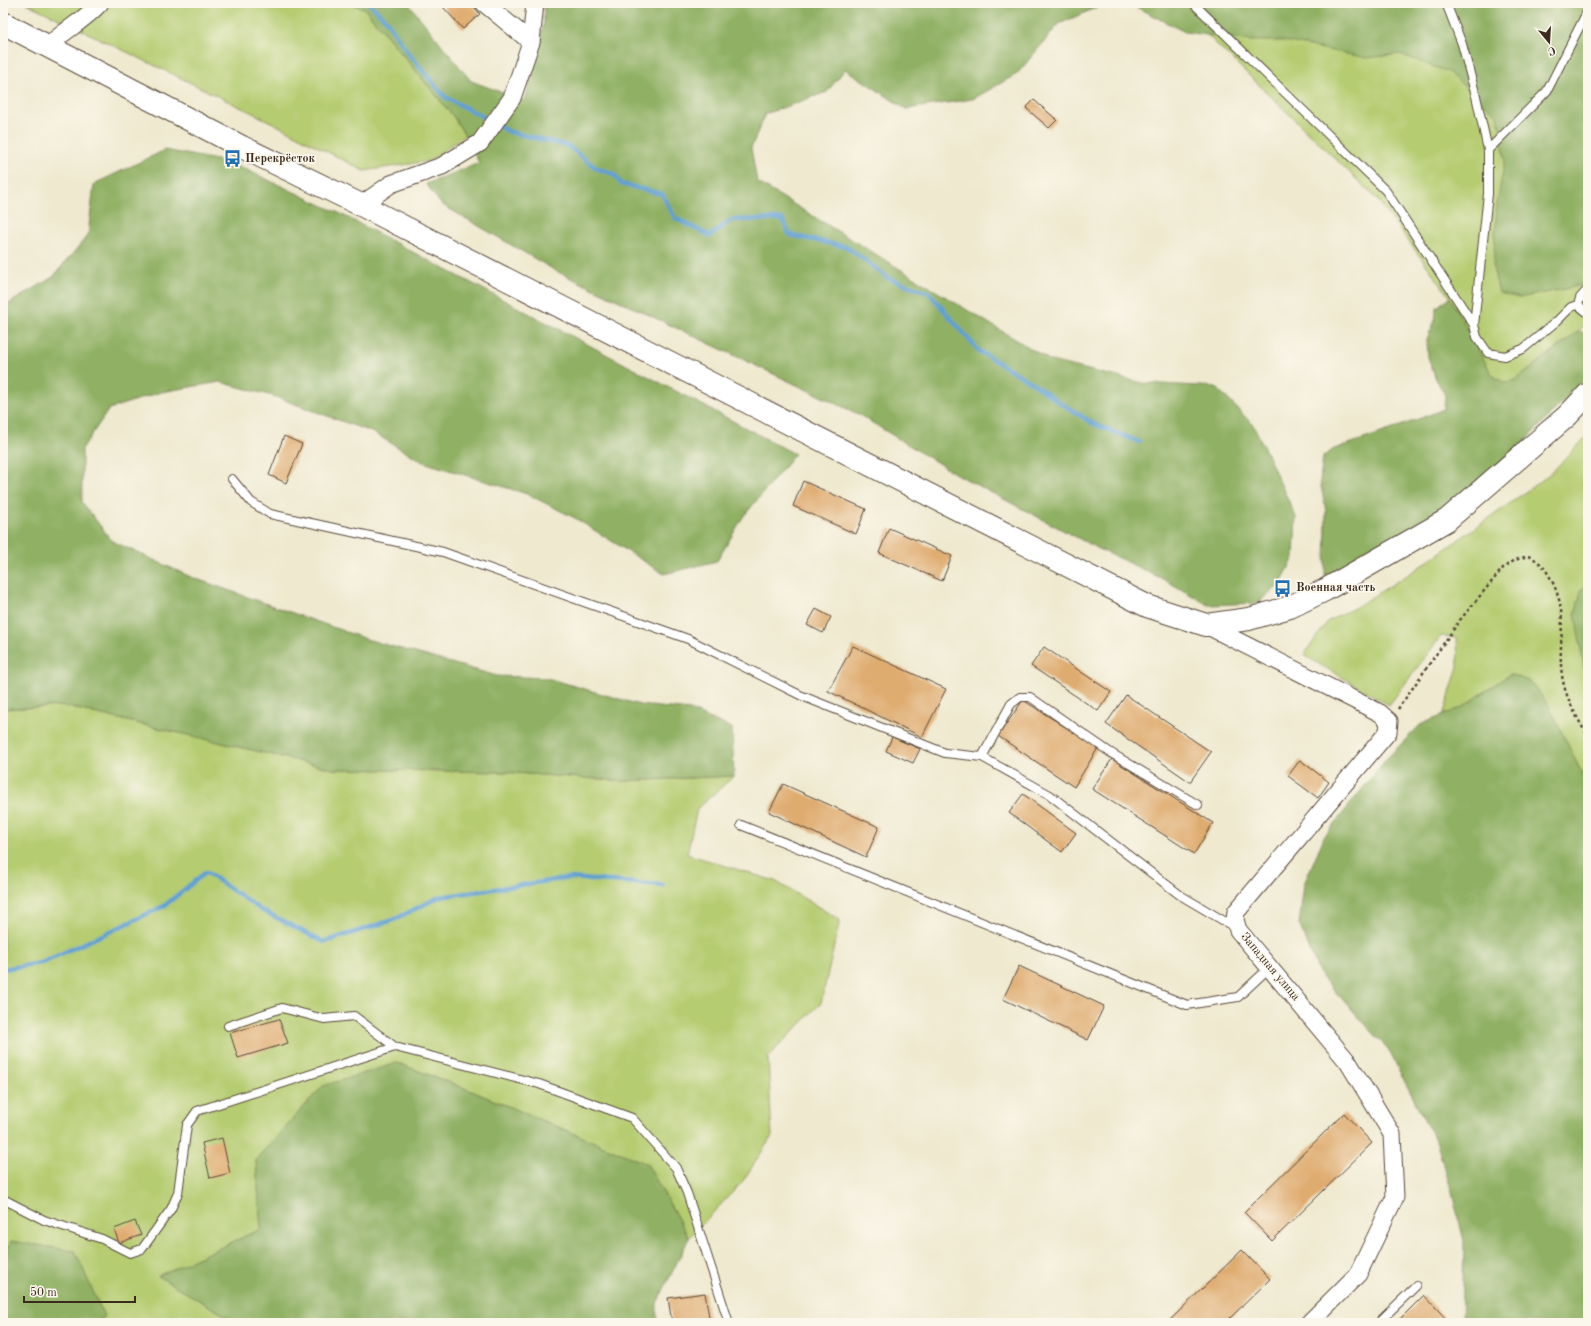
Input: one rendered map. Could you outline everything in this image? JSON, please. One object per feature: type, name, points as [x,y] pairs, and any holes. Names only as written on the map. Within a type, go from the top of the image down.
[{"type":"street","points":[[49,46],[62,33],[89,15],[100,3]]},
{"type":"street","points":[[484,3],[531,42]]},
{"type":"street","points":[[361,205],[391,184],[442,166],[480,143],[512,98],[531,42],[535,3]]},
{"type":"street","points":[[3,23],[242,147],[361,205],[1147,606],[1206,625],[1380,713],[1389,721]]},
{"type":"street","points":[[1206,625],[1249,619],[1290,607],[1325,590],[1447,520],[1567,416],[1588,394]]},
{"type":"street","name":"Западная улица","points":[[1309,1323],[1358,1274],[1395,1197],[1392,1134],[1348,1062],[1238,930],[1235,920],[1236,912],[1388,732],[1389,721]]},
{"type":"lane","points":[[1193,3],[1386,191],[1474,325],[1477,337],[1488,353],[1505,356],[1522,349],[1557,322],[1571,307],[1578,305]]},
{"type":"lane","points":[[1446,3],[1462,44],[1488,150],[1488,194],[1474,325]]},
{"type":"lane","points":[[1488,150],[1547,91],[1588,10]]},
{"type":"lane","points":[[1578,305],[1580,298],[1588,289]]},
{"type":"lane","points":[[1578,305],[1588,313]]},
{"type":"lane","points":[[232,479],[251,502],[270,514],[444,552],[688,639],[802,696],[945,753],[982,757],[1050,795],[1180,895],[1238,930]]},
{"type":"lane","points":[[982,757],[1011,704],[1020,697],[1030,697],[1111,753],[1198,805]]},
{"type":"lane","points":[[741,826],[1187,1005],[1238,997],[1270,967]]},
{"type":"lane","points":[[228,1026],[282,1008],[324,1020],[354,1016],[395,1047],[539,1084],[632,1118],[676,1168],[687,1193],[729,1323]]},
{"type":"lane","points":[[3,1199],[44,1220],[102,1239],[130,1253],[142,1249],[171,1209],[178,1193],[187,1125],[197,1111],[395,1047]]},
{"type":"lane","points":[[1378,1323],[1416,1286]]},
{"type":"path","points":[[1389,721],[1460,620],[1503,568],[1515,560],[1528,556],[1535,559],[1544,567],[1557,592],[1562,618],[1562,675],[1568,699],[1588,737]]},
{"type":"green space","points":[[26,3],[346,3],[364,8],[453,116],[465,135],[429,161],[364,171],[271,122]]},
{"type":"green space","points":[[346,3],[408,3],[471,81],[525,101],[544,23],[544,3],[1107,3],[1059,24],[1017,74],[973,99],[906,109],[845,69],[827,92],[765,114],[751,148],[757,182],[1051,361],[1143,383],[1216,387],[1254,426],[1296,517],[1294,558],[1279,586],[1257,603],[1208,605],[1165,580],[1095,547],[956,474],[858,414],[556,271],[441,204],[426,184],[479,163],[465,135],[453,116],[364,8]]},
{"type":"green space","points":[[1128,3],[1588,3],[1588,283],[1519,298],[1499,293],[1493,268],[1497,203],[1505,160],[1498,116],[1448,72],[1400,54],[1367,58],[1284,41],[1252,41],[1185,32]]},
{"type":"green space","points":[[1174,3],[1588,3],[1588,321],[1579,331],[1516,380],[1504,383],[1492,375],[1450,297],[1377,199]]},
{"type":"green space","points":[[165,150],[232,163],[339,213],[795,454],[743,517],[717,561],[664,574],[575,518],[527,494],[423,462],[374,433],[273,396],[220,382],[161,392],[109,409],[82,449],[82,502],[112,541],[191,577],[366,639],[497,676],[547,678],[640,705],[690,710],[732,728],[734,776],[624,781],[502,772],[333,769],[64,706],[3,709],[3,307],[53,277],[88,235],[94,184]]},
{"type":"green space","points":[[1450,297],[1492,375],[1504,383],[1516,380],[1579,331],[1588,334],[1588,376],[1521,445],[1434,516],[1325,576],[1326,511],[1320,481],[1323,457],[1334,449],[1390,430],[1444,409],[1445,395],[1436,379],[1428,357],[1427,339],[1435,320],[1437,307]]},
{"type":"green space","points":[[1588,435],[1588,582],[1581,591],[1586,680],[1588,683],[1588,786],[1549,706],[1510,674],[1463,707],[1443,716],[1458,667],[1457,638],[1441,636],[1389,705],[1304,655],[1328,621],[1356,607],[1409,574],[1501,510],[1552,472]]},
{"type":"green space","points":[[1588,582],[1588,683],[1586,680],[1575,614],[1581,591]]},
{"type":"green space","points":[[1510,674],[1531,682],[1549,706],[1588,786],[1588,1323],[1462,1323],[1464,1241],[1452,1192],[1437,1144],[1388,1049],[1320,975],[1299,924],[1304,884],[1324,837],[1387,758],[1420,725],[1463,707]]},
{"type":"green space","points":[[64,706],[333,769],[502,772],[624,781],[734,776],[697,809],[687,854],[775,881],[840,920],[821,1003],[768,1057],[772,1136],[743,1181],[689,1238],[647,1164],[464,1088],[397,1063],[256,1159],[261,1229],[158,1276],[238,1323],[100,1323],[104,1316],[3,1263],[3,709]]},
{"type":"green space","points":[[397,1063],[464,1088],[647,1164],[689,1238],[657,1303],[657,1323],[238,1323],[158,1276],[261,1229],[256,1159],[323,1086]]},
{"type":"green space","points":[[11,1241],[75,1251],[104,1316],[100,1323],[3,1323],[3,1263]]},
{"type":"building","points":[[448,3],[470,3],[480,14],[463,29],[443,7]]},
{"type":"building","points":[[1034,100],[1057,120],[1049,128],[1026,108]]},
{"type":"building","points":[[284,436],[302,444],[286,483],[269,475]]},
{"type":"building","points":[[803,481],[866,509],[856,534],[793,506]]},
{"type":"building","points":[[889,528],[952,556],[942,581],[879,553]]},
{"type":"building","points":[[816,609],[831,617],[823,633],[807,625]]},
{"type":"building","points":[[853,646],[946,689],[922,737],[828,691]]},
{"type":"building","points":[[1044,647],[1111,692],[1098,711],[1031,666]]},
{"type":"building","points":[[1126,695],[1211,752],[1190,782],[1106,724]]},
{"type":"building","points":[[1023,700],[1098,748],[1074,787],[998,736]]},
{"type":"building","points":[[892,737],[920,749],[913,763],[886,751]]},
{"type":"building","points":[[1112,759],[1213,823],[1194,854],[1092,789]]},
{"type":"building","points":[[1300,760],[1329,782],[1318,798],[1288,776]]},
{"type":"building","points":[[783,784],[879,827],[866,857],[769,812]]},
{"type":"building","points":[[1023,794],[1076,833],[1062,852],[1009,813]]},
{"type":"building","points":[[1019,966],[1104,1006],[1088,1040],[1003,999]]},
{"type":"building","points":[[279,1019],[288,1043],[238,1058],[230,1033]]},
{"type":"building","points":[[1344,1113],[1372,1143],[1272,1241],[1244,1212]]},
{"type":"building","points":[[222,1138],[230,1173],[210,1178],[202,1143]]},
{"type":"building","points":[[135,1221],[141,1235],[119,1243],[114,1229]]},
{"type":"building","points":[[1242,1250],[1270,1279],[1225,1323],[1167,1323]]},
{"type":"building","points":[[705,1293],[710,1323],[672,1323],[668,1298]]},
{"type":"building","points":[[1424,1295],[1450,1323],[1396,1323]]},
{"type":"waterway","points":[[369,3],[386,20],[408,53],[445,97],[491,121]]},
{"type":"waterway","points":[[497,125],[510,132],[568,146],[596,168],[614,174],[621,184],[662,194],[675,218],[710,236],[731,220],[782,219],[790,235],[847,247],[888,278],[929,293],[979,351],[1031,382],[1094,424],[1139,442]]},
{"type":"waterway","points":[[3,969],[41,963],[164,906],[206,872],[261,910],[324,942],[393,920],[439,897],[569,878],[663,885]]},
{"type":"place","name":"Перекрёсток","points":[[232,159]]},
{"type":"place","name":"Военная часть","points":[[1283,588]]}]
